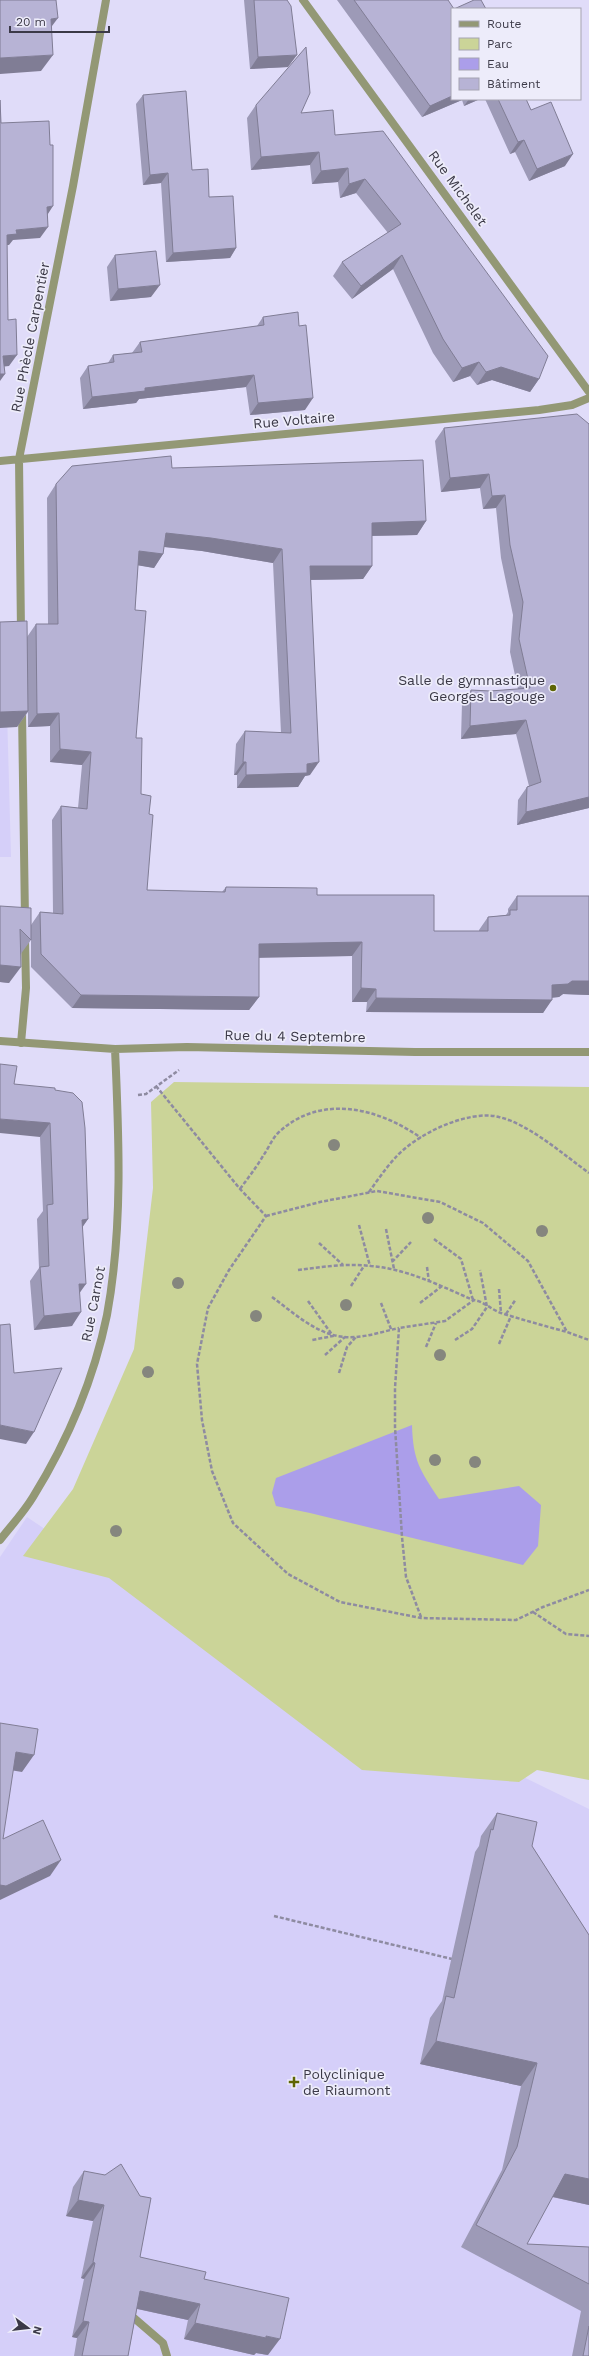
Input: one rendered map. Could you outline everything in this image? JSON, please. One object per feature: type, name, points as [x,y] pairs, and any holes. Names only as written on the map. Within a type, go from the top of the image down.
[{"type":"street","name":"Rue Phècle Carpentier","points":[[21,641],[18,459],[73,186],[106,0]]},
{"type":"street","name":"Rue Michelet","points":[[304,0],[547,332],[589,392]]},
{"type":"street","name":"Rue Voltaire","points":[[0,461],[539,410],[572,405],[589,398]]},
{"type":"street","points":[[22,704],[26,988],[22,1043]]},
{"type":"street","name":"Rue du 4 Septembre","points":[[0,1041],[114,1049],[187,1047],[415,1052],[589,1052]]},
{"type":"street","name":"Rue Carnot","points":[[0,1540],[32,1498],[58,1453],[93,1364],[106,1316],[114,1268],[118,1210],[114,1049]]},
{"type":"street","points":[[134,2318],[163,2343],[167,2356]]},
{"type":"path","points":[[156,1086],[240,1189],[266,1216]]},
{"type":"path","points":[[240,1189],[277,1133],[298,1119],[318,1110],[343,1108],[382,1116],[404,1126],[421,1138]]},
{"type":"path","points":[[368,1192],[396,1157],[421,1138],[446,1124],[468,1117],[486,1114],[500,1117],[540,1138],[589,1173]]},
{"type":"path","points":[[567,1332],[528,1261],[483,1223],[440,1202],[377,1191],[320,1202],[266,1216],[229,1270],[208,1308],[197,1364],[202,1420],[212,1471],[233,1523],[288,1574],[340,1602],[421,1618],[516,1620],[589,1590]]},
{"type":"path","points":[[359,1225],[370,1266]]},
{"type":"path","points":[[386,1229],[394,1269]]},
{"type":"path","points":[[434,1239],[460,1259],[474,1300]]},
{"type":"path","points":[[392,1262],[411,1242]]},
{"type":"path","points":[[319,1244],[343,1266]]},
{"type":"path","points":[[298,1270],[343,1266],[370,1266],[394,1269],[442,1286],[474,1300],[479,1300],[487,1307],[502,1313],[589,1340]]},
{"type":"path","points":[[351,1286],[364,1266]]},
{"type":"path","points":[[427,1267],[429,1282]]},
{"type":"path","points":[[455,1340],[472,1329],[487,1307],[480,1270]]},
{"type":"path","points":[[420,1302],[442,1286]]},
{"type":"path","points":[[499,1289],[502,1313]]},
{"type":"path","points":[[272,1297],[317,1330],[333,1336]]},
{"type":"path","points":[[312,1340],[333,1336],[356,1337],[391,1329],[445,1321],[474,1300]]},
{"type":"path","points":[[506,1314],[516,1300]]},
{"type":"path","points":[[308,1301],[333,1336]]},
{"type":"path","points":[[381,1304],[391,1329]]},
{"type":"path","points":[[499,1344],[511,1316]]},
{"type":"path","points":[[426,1347],[436,1323]]},
{"type":"path","points":[[399,1328],[395,1388],[395,1428],[402,1537],[406,1577],[421,1618]]},
{"type":"path","points":[[325,1355],[345,1337]]},
{"type":"path","points":[[340,1372],[348,1347],[356,1337]]},
{"type":"path","points":[[533,1612],[566,1634],[589,1636]]},
{"type":"path","points":[[274,1916],[452,1959]]},
{"type":"shaded area","points":[[0,637],[5,637],[11,857],[0,857]]},
{"type":"shaded area","name":"Polyclinique de Riaumont","points":[[27,1517],[385,1758],[507,1769],[589,1809],[589,2356],[0,2356],[0,1557]]},
{"type":"green space","points":[[174,1082],[589,1087],[589,1780],[537,1770],[519,1782],[362,1770],[109,1578],[23,1556],[73,1489],[134,1349],[153,1188],[151,1102]]},
{"type":"water","points":[[412,1425],[416,1457],[422,1472],[439,1499],[519,1486],[541,1505],[538,1546],[523,1565],[276,1506],[272,1493],[276,1478]]},
{"type":"building","points":[[0,0],[56,0],[58,18],[51,19],[53,55],[0,58]]},
{"type":"building","points":[[254,0],[287,0],[291,6],[297,55],[258,57]]},
{"type":"building","points":[[354,0],[448,0],[453,8],[451,8],[451,96],[430,106]]},
{"type":"building","points":[[474,0],[481,0],[485,8],[456,8]]},
{"type":"building","points":[[306,47],[310,93],[301,113],[333,110],[335,135],[383,131],[548,356],[539,379],[501,367],[486,372],[479,362],[462,368],[443,339],[402,255],[361,286],[342,262],[401,224],[365,179],[349,184],[348,168],[321,171],[319,152],[261,157],[256,105]]},
{"type":"building","points":[[186,91],[192,170],[208,169],[209,197],[233,196],[236,248],[173,253],[168,173],[150,175],[143,95]]},
{"type":"building","points":[[0,100],[1,123],[49,121],[50,145],[53,145],[53,206],[47,207],[48,227],[16,230],[17,234],[7,235],[8,320],[16,319],[17,355],[3,356],[5,374],[0,374]]},
{"type":"building","points":[[498,100],[526,100],[531,110],[551,102],[573,154],[537,169],[524,140],[518,142]]},
{"type":"building","points":[[156,251],[160,285],[118,289],[115,255]]},
{"type":"building","points":[[298,312],[299,326],[306,325],[313,398],[258,403],[254,375],[145,388],[145,391],[92,397],[88,366],[114,362],[113,355],[142,352],[140,342],[264,325],[263,317]]},
{"type":"building","points":[[577,414],[589,424],[589,797],[526,812],[527,787],[541,782],[526,720],[470,726],[471,690],[490,691],[530,688],[519,639],[523,602],[510,545],[505,495],[492,496],[489,474],[450,478],[444,428]]},
{"type":"building","points":[[171,456],[172,468],[423,460],[426,521],[372,523],[372,566],[310,566],[319,762],[307,764],[307,773],[246,775],[246,762],[243,762],[245,731],[291,733],[282,549],[166,533],[163,554],[139,551],[135,610],[146,611],[136,738],[142,738],[141,794],[151,796],[149,814],[153,815],[147,890],[225,892],[226,887],[317,888],[317,895],[434,895],[434,931],[488,931],[488,917],[510,915],[510,910],[517,910],[517,896],[589,896],[589,981],[572,981],[568,984],[552,985],[552,1000],[376,998],[376,989],[361,988],[362,942],[259,944],[259,997],[81,995],[41,954],[40,912],[63,914],[61,806],[87,809],[91,752],[60,749],[59,713],[37,714],[36,624],[58,624],[56,484],[72,466]]},
{"type":"building","points":[[27,621],[28,711],[0,712],[0,622]]},
{"type":"building","points":[[0,906],[31,908],[31,940],[20,929],[21,967],[0,965]]},
{"type":"building","points":[[0,1064],[17,1066],[14,1084],[55,1088],[55,1090],[73,1093],[82,1102],[85,1128],[88,1219],[82,1220],[86,1284],[79,1284],[81,1312],[44,1316],[40,1267],[49,1266],[47,1205],[53,1204],[50,1123],[0,1119]]},
{"type":"building","points":[[10,1324],[14,1373],[62,1368],[34,1432],[0,1425],[0,1325]]},
{"type":"building","points":[[0,1723],[38,1729],[34,1755],[16,1752],[3,1839],[43,1820],[61,1860],[6,1886],[0,1885]]},
{"type":"building","points":[[497,1813],[537,1822],[532,1846],[589,1935],[589,2179],[565,2174],[527,2244],[589,2247],[589,2284],[476,2225],[517,2147],[537,2063],[436,2041],[446,1996],[454,1998],[491,1829],[493,1830]]},
{"type":"building","points":[[121,2164],[140,2196],[151,2198],[140,2257],[206,2272],[204,2279],[289,2298],[280,2339],[266,2336],[266,2338],[195,2323],[200,2304],[140,2291],[128,2356],[82,2356],[89,2322],[83,2321],[95,2263],[93,2262],[104,2205],[78,2200],[84,2171],[105,2175]]},
{"type":"building","points":[[589,2326],[589,2356],[583,2356]]},
{"type":"place","name":"Salle de gymnastique Georges Lagouge","points":[[553,688]]},
{"type":"place","name":"Polyclinique de Riaumont","points":[[294,2082]]}]
